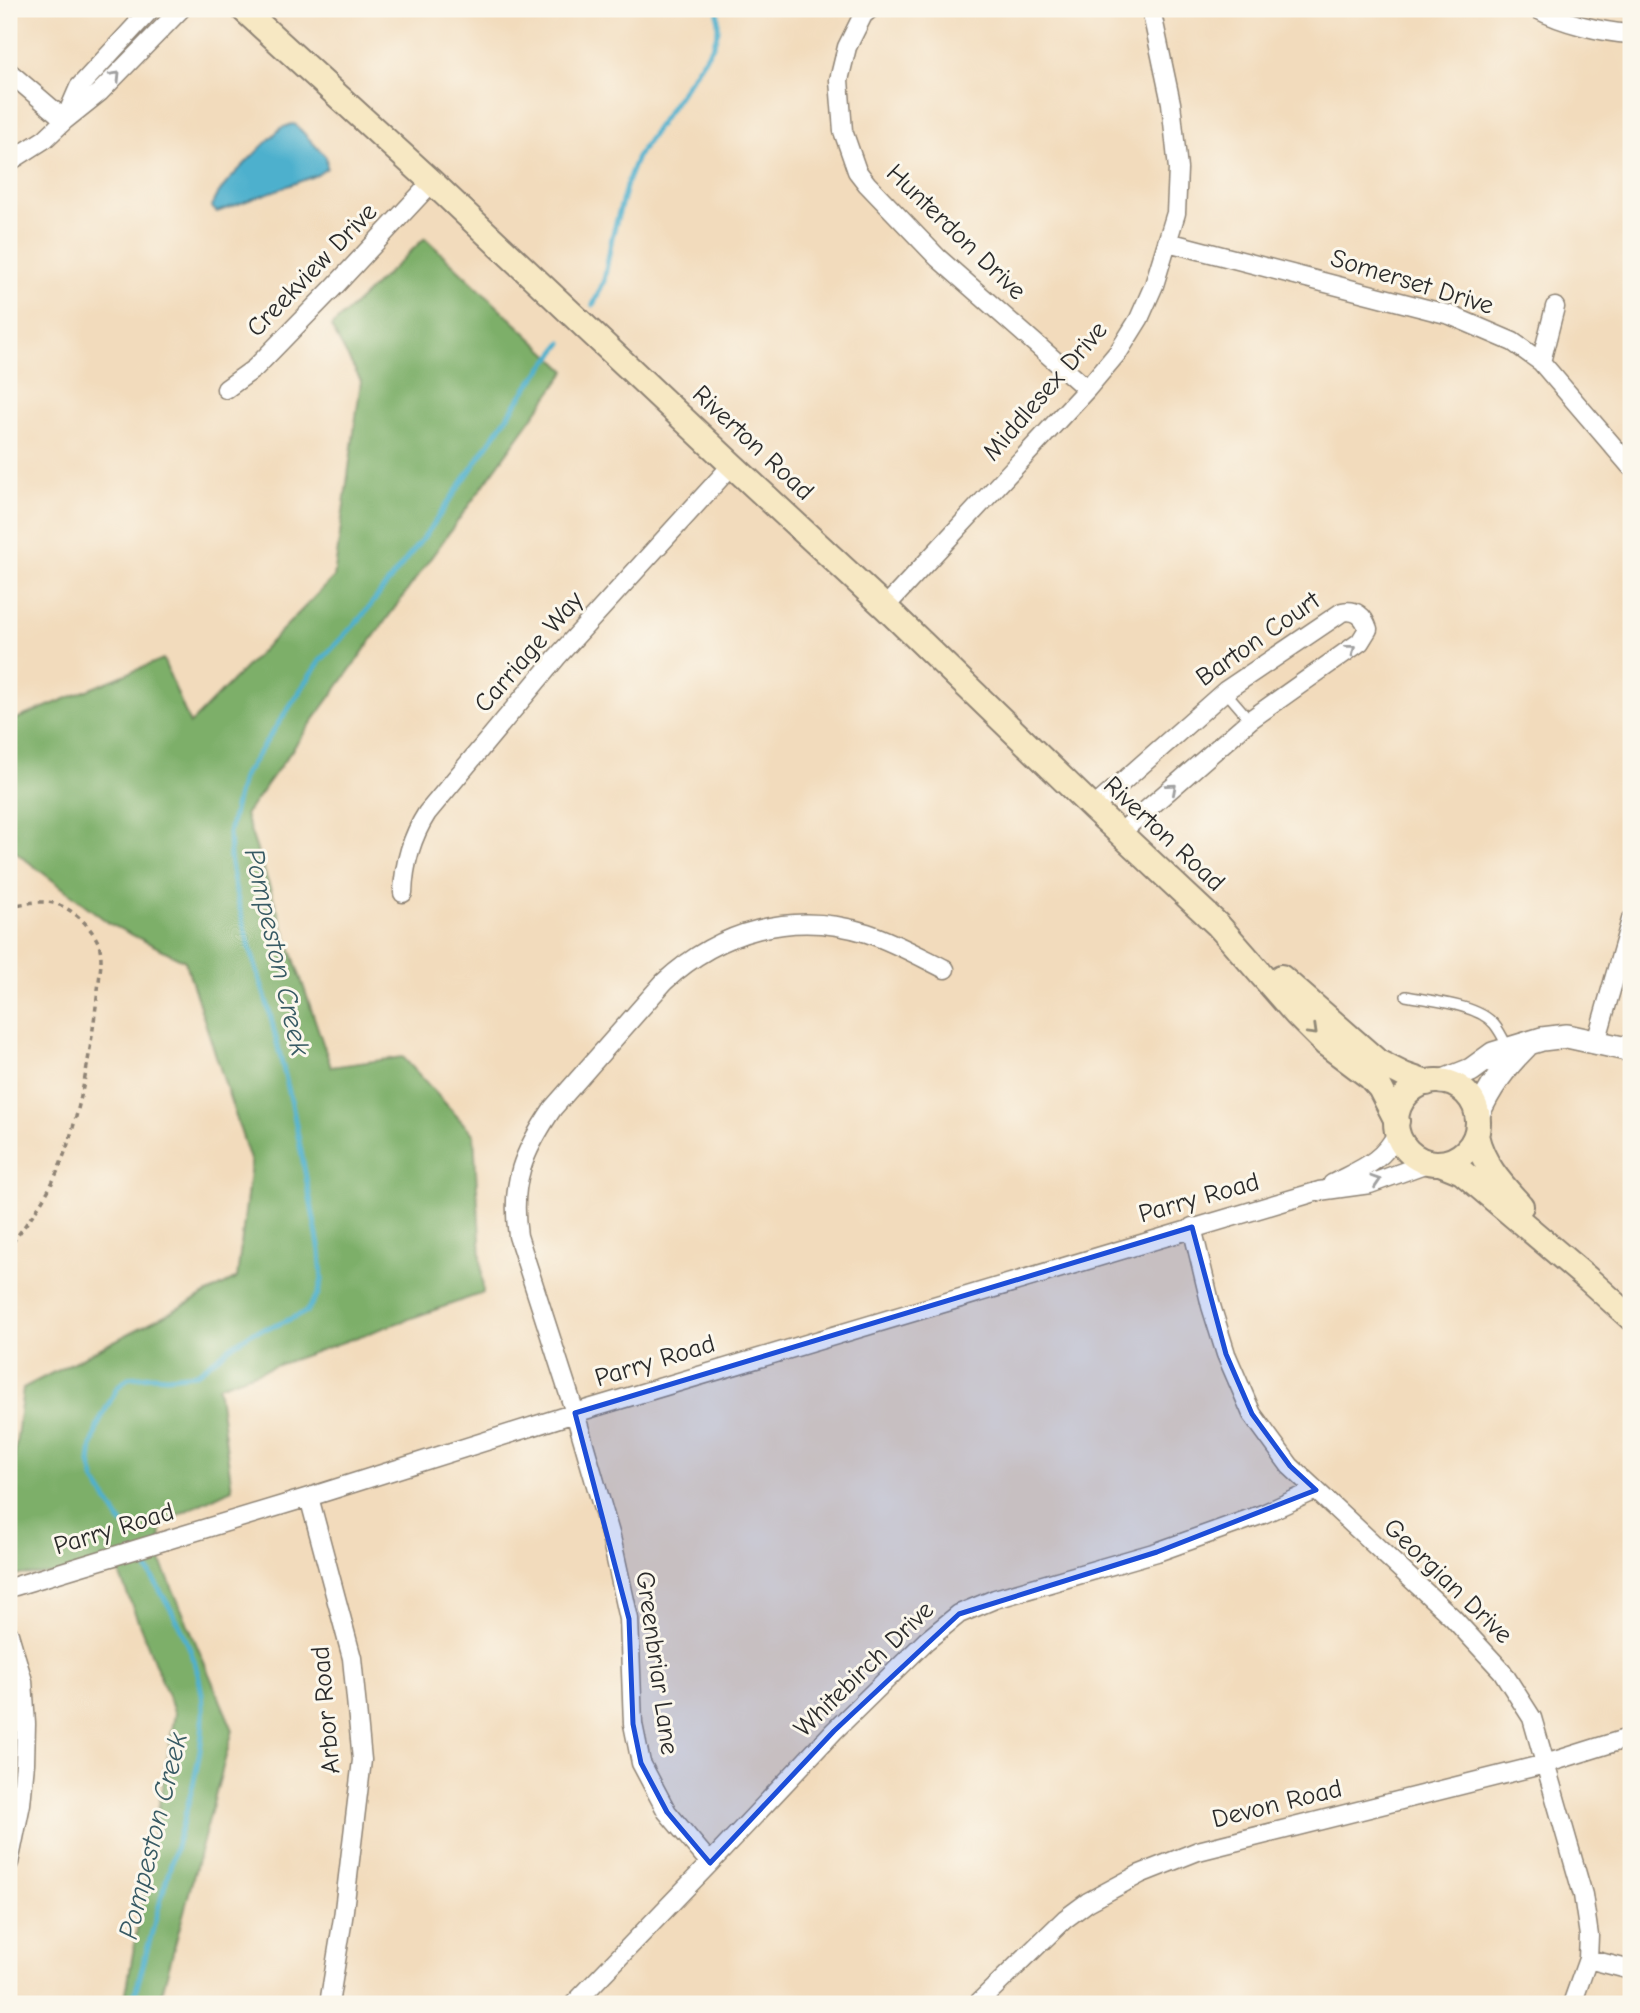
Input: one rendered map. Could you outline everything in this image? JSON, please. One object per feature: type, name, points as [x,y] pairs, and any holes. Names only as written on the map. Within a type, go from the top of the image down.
[{"type":"main road","name":"Riverton Road","points":[[243,9],[886,607],[1218,925],[1272,968],[1378,1062],[1404,1075],[1434,1083]]},
{"type":"main road","name":"Riverton Road","points":[[1218,925],[1296,1014],[1326,1044],[1381,1088],[1397,1127]]},
{"type":"main road","points":[[1588,1279],[1490,1170],[1478,1146],[1473,1103],[1467,1094],[1458,1087],[1434,1083],[1414,1088],[1405,1096],[1399,1106],[1397,1127],[1406,1149],[1415,1156],[1462,1172],[1631,1318]]},
{"type":"main road","points":[[1435,1162],[1452,1160],[1464,1153],[1477,1125]]},
{"type":"street","points":[[65,120],[79,87],[151,9]]},
{"type":"street","points":[[9,162],[45,139],[100,92],[181,9]]},
{"type":"street","name":"Hunterdon Drive","points":[[870,9],[863,15],[847,47],[839,80],[843,131],[857,171],[938,258],[1087,389]]},
{"type":"street","name":"Middlesex Drive","points":[[886,607],[1119,351],[1139,318],[1154,285],[1176,213],[1178,169],[1171,103],[1151,9]]},
{"type":"street","points":[[1537,9],[1554,18],[1631,34]]},
{"type":"street","points":[[9,72],[65,120]]},
{"type":"street","name":"Creekview Drive","points":[[226,389],[264,359],[432,182]]},
{"type":"street","name":"Somerset Drive","points":[[1168,242],[1450,315],[1513,342],[1541,362],[1631,467]]},
{"type":"street","points":[[1541,362],[1555,307]]},
{"type":"street","name":"Carriage Way","points":[[403,893],[404,873],[414,835],[427,813],[557,657],[732,466]]},
{"type":"street","name":"Barton Court","points":[[1093,808],[1225,691],[1342,612],[1352,610],[1359,614],[1366,622],[1367,629],[1360,642],[1250,720],[1120,833]]},
{"type":"street","points":[[1596,1042],[1631,920]]},
{"type":"street","name":"Greenbriar Lane","points":[[710,1863],[667,1812],[641,1763],[633,1724],[629,1619],[611,1537],[575,1413],[517,1236],[515,1215],[519,1171],[538,1130],[553,1108],[664,982],[681,966],[703,952],[753,930],[810,923],[836,926],[888,941],[945,969]]},
{"type":"street","points":[[1434,1083],[1471,1070],[1493,1054],[1542,1039],[1567,1036],[1631,1049]]},
{"type":"street","points":[[1477,1125],[1489,1091],[1519,1046]]},
{"type":"street","name":"Parry Road","points":[[1319,1191],[1384,1154],[1397,1127]]},
{"type":"street","name":"Parry Road","points":[[9,1588],[575,1413],[1192,1227],[1319,1191],[1370,1184],[1435,1162]]},
{"type":"street","name":"Georgian Drive","points":[[1192,1227],[1226,1354],[1252,1414],[1290,1466],[1453,1618],[1503,1671],[1532,1718],[1583,1895],[1589,1936],[1588,1959],[1572,2004]]},
{"type":"street","name":"Whitebirch Drive","points":[[574,2004],[834,1731],[926,1641],[959,1614],[995,1599],[1157,1552],[1263,1514],[1316,1490]]},
{"type":"street","name":"Arbor Road","points":[[309,1497],[352,1658],[362,1760],[344,1918],[329,2004]]},
{"type":"street","points":[[9,1634],[23,1681],[26,1724],[21,1804],[9,1863]]},
{"type":"street","name":"Devon Road","points":[[977,2004],[1065,1919],[1088,1902],[1140,1874],[1198,1851],[1545,1764],[1631,1737]]},
{"type":"street","points":[[1588,1959],[1631,1970]]},
{"type":"lane","points":[[1225,691],[1250,720]]},
{"type":"lane","points":[[1406,996],[1483,1014],[1519,1046]]},
{"type":"path","points":[[9,906],[51,902],[66,907],[97,940],[101,964],[87,1065],[61,1165],[50,1187],[9,1248]]},
{"type":"highlighted area","points":[[1192,1227],[1226,1354],[1252,1414],[1290,1466],[1316,1490],[1157,1552],[959,1614],[834,1731],[710,1863],[667,1812],[641,1763],[633,1724],[629,1619],[575,1413]]},
{"type":"green space","points":[[425,238],[566,371],[245,815],[331,1067],[403,1057],[474,1135],[483,1293],[218,1386],[232,1489],[161,1523],[160,1559],[233,1730],[159,2004],[124,2004],[175,1714],[119,1573],[9,1575],[9,1503],[23,1388],[237,1278],[251,1163],[185,961],[110,924],[9,847],[9,722],[163,659],[190,724],[334,577],[361,381],[331,327]]},
{"type":"water","points":[[292,124],[326,157],[327,168],[317,175],[217,212],[213,209],[216,196],[232,177],[281,128]]},
{"type":"waterway","name":"Pompeston Creek","points":[[593,305],[604,281],[612,237],[637,157],[713,46],[718,31],[718,9]]},
{"type":"waterway","name":"Pompeston Creek","points":[[122,1524],[95,1481],[90,1463],[99,1422],[117,1388],[128,1378],[196,1374],[253,1332],[306,1312],[318,1294],[322,1280],[320,1251],[292,1104],[268,1006],[248,942],[230,858],[229,832],[242,778],[320,661],[359,620],[430,529],[529,385],[562,343]]},
{"type":"waterway","name":"Pompeston Creek","points":[[132,2004],[193,1783],[202,1737],[203,1715],[202,1694],[194,1659],[171,1610],[144,1564]]}]
